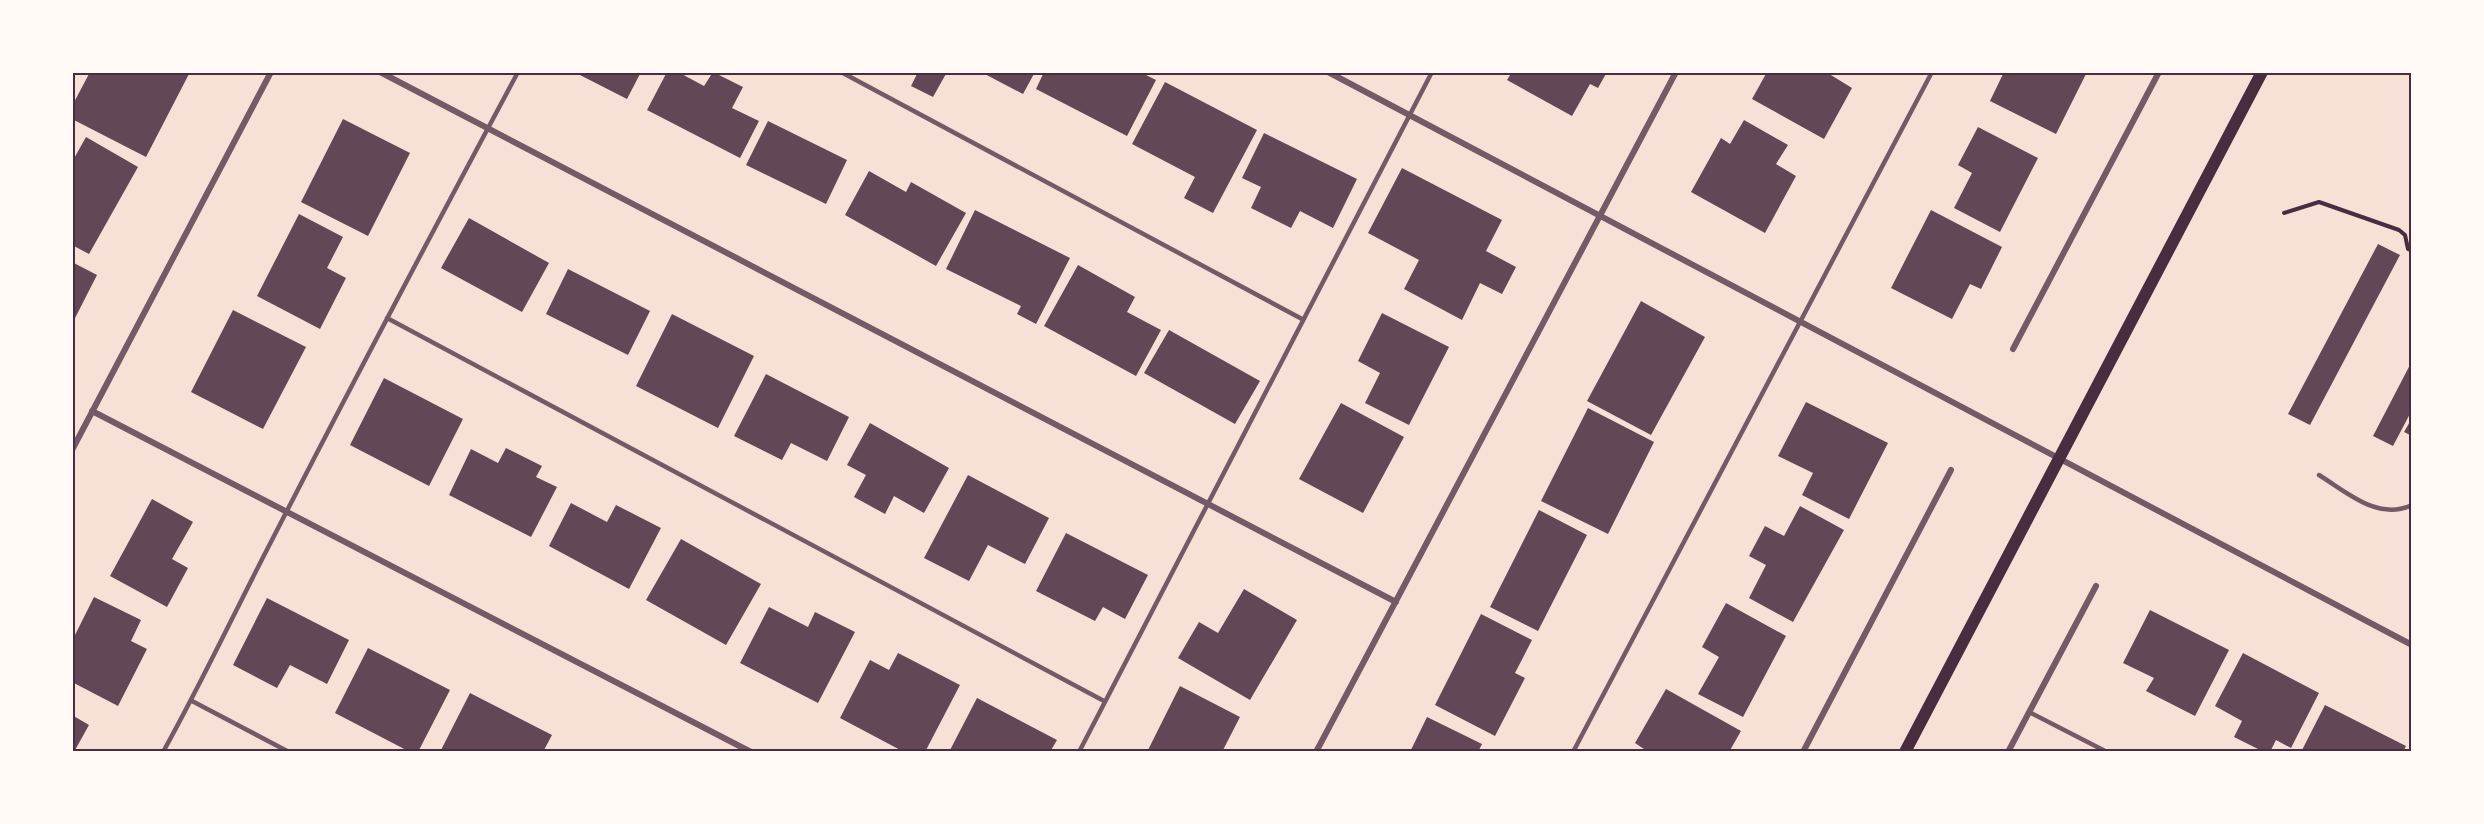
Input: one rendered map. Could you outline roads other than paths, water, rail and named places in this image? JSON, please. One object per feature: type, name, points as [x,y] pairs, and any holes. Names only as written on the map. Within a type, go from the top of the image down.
[{"type":"main road","points":[[1905,752],[2262,72]]},
{"type":"street","points":[[72,450],[271,72]]},
{"type":"street","points":[[380,72],[1396,602]]},
{"type":"street","points":[[1328,72],[2412,645]]},
{"type":"street","points":[[1316,752],[1676,72]]},
{"type":"street","points":[[2013,348],[2159,72]]},
{"type":"street","points":[[92,411],[751,752]]},
{"type":"street","points":[[1803,752],[1951,470]]},
{"type":"street","points":[[2008,752],[2096,586]]},
{"type":"lane","points":[[163,752],[192,701],[387,318],[518,72]]},
{"type":"lane","points":[[841,72],[1302,319]]},
{"type":"lane","points":[[1078,752],[1432,72]]},
{"type":"lane","points":[[1573,752],[1932,72]]},
{"type":"lane","points":[[387,318],[1104,701]]},
{"type":"lane","points":[[2319,475],[2378,510],[2402,510],[2412,505]]},
{"type":"lane","points":[[192,701],[290,752]]},
{"type":"lane","points":[[2029,712],[2107,752]]}]
